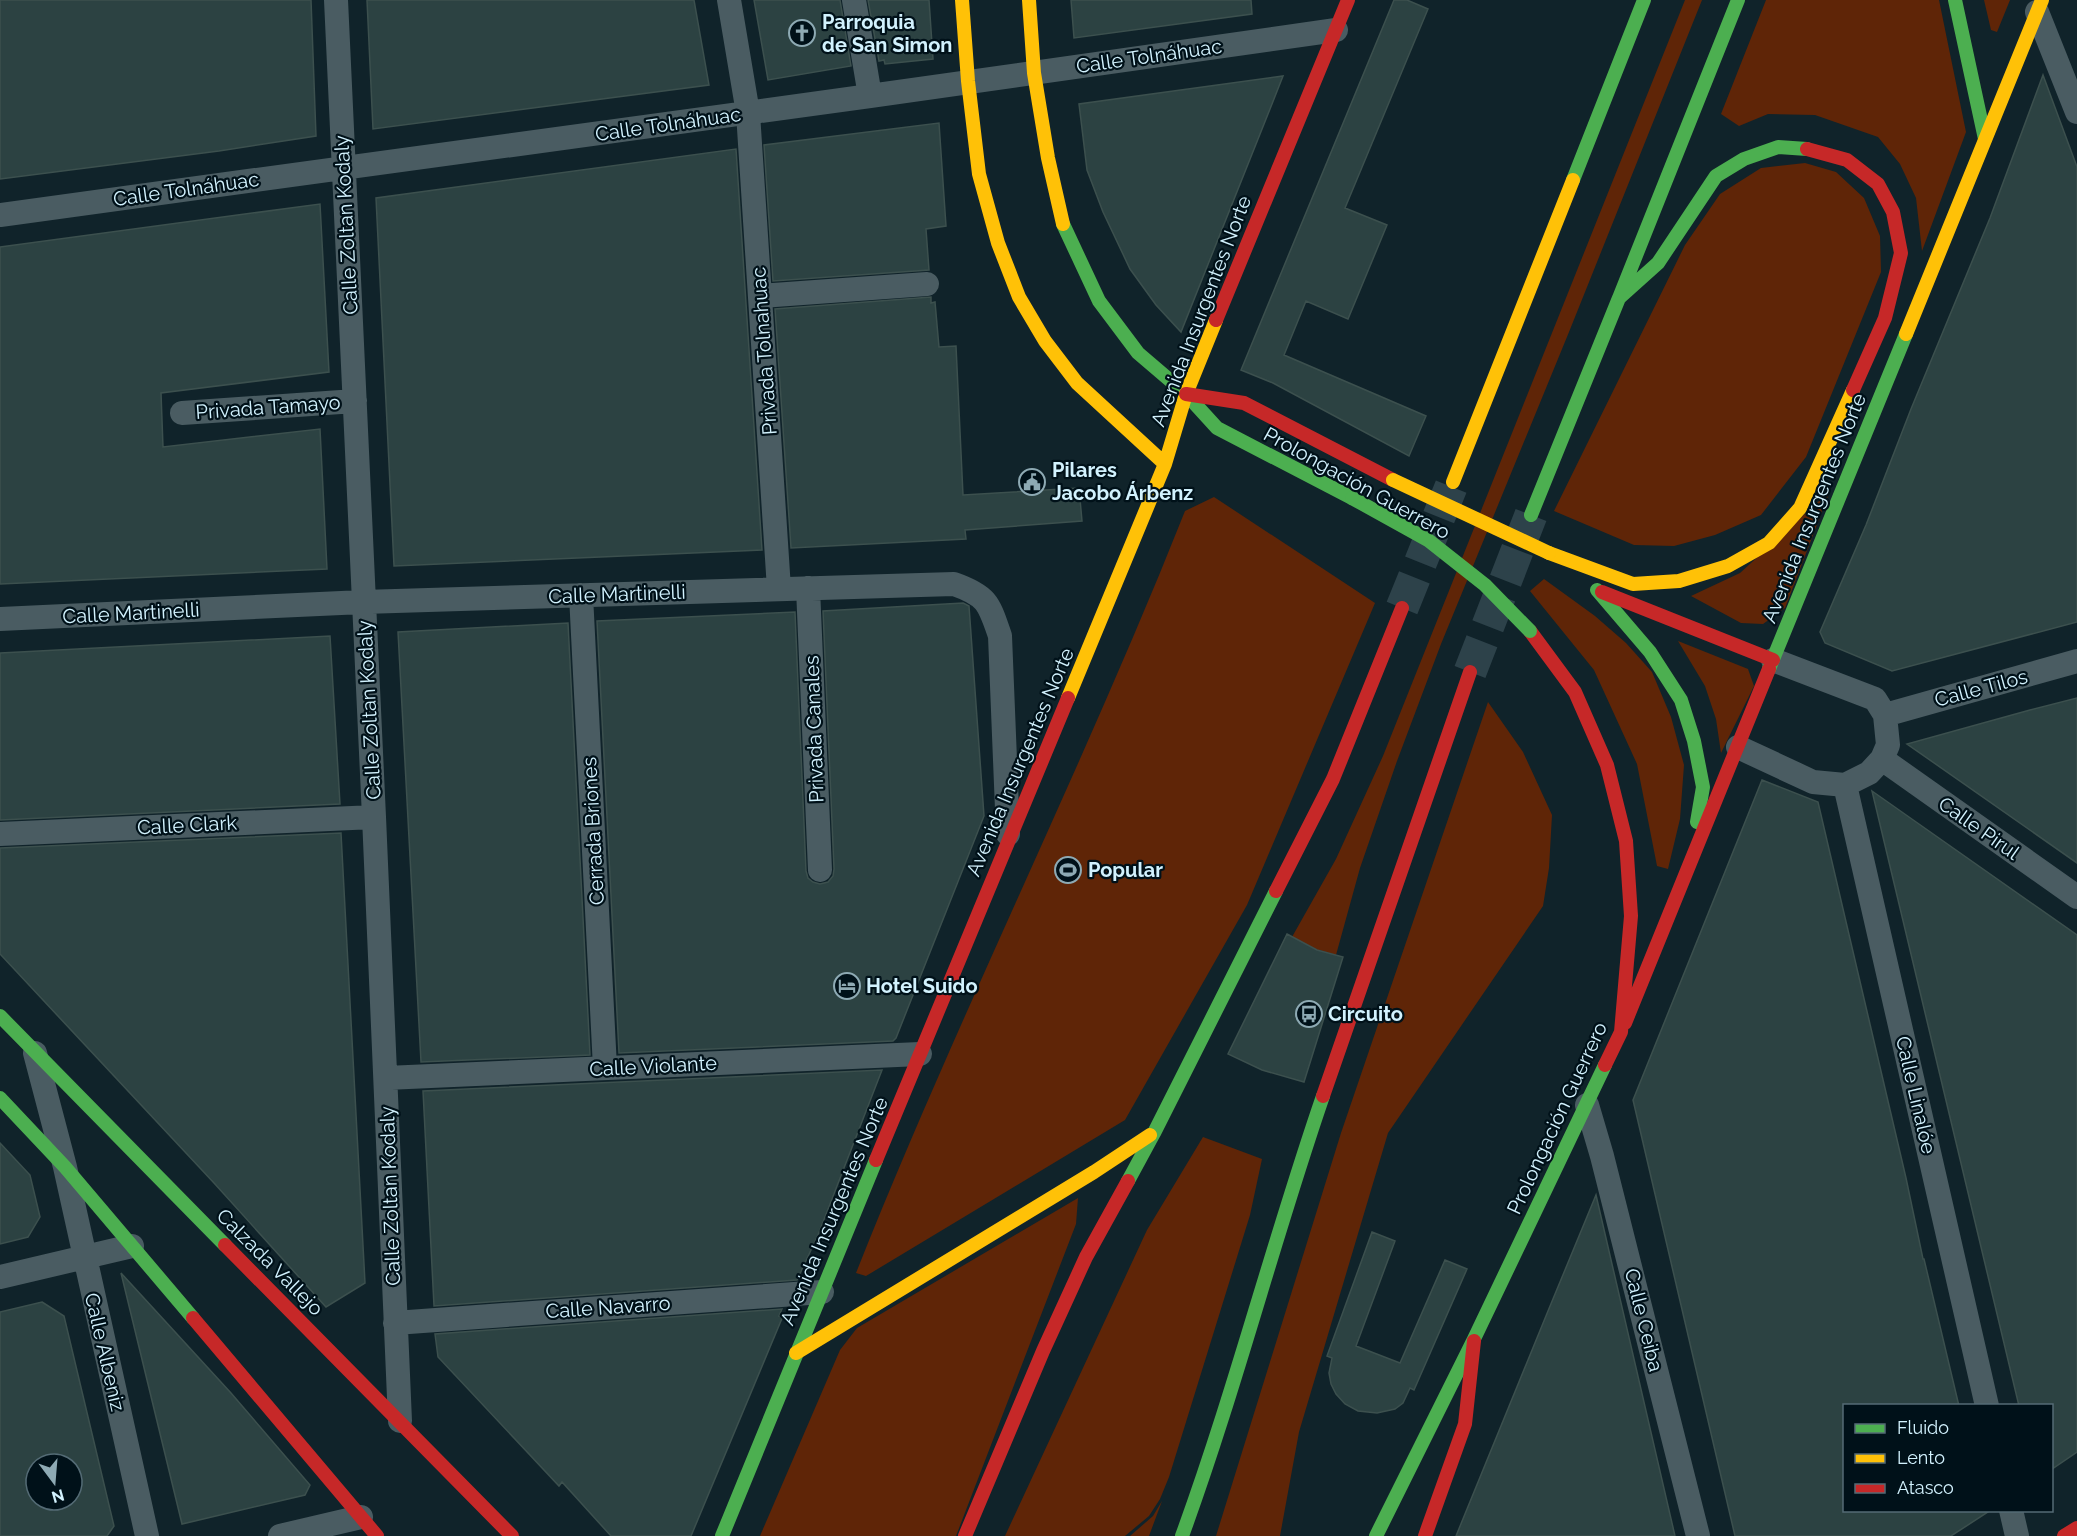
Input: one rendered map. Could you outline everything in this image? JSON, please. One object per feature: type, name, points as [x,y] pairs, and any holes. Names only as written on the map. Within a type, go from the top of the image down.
[{"type":"main road","points":[[962,0],[978,174],[998,243],[1019,297],[1046,341],[1077,383],[1165,464]]},
{"type":"main road","name":"Prolongación Guerrero","points":[[1029,0],[1034,73],[1048,158],[1064,230],[1099,301],[1138,353],[1186,394],[1217,428],[1428,540],[1485,585],[1530,631],[1575,692],[1607,765],[1626,841],[1631,916],[1622,1032],[1376,1536]]},
{"type":"main road","name":"Avenida Insurgentes Norte","points":[[722,1536],[1165,464],[1186,394],[1348,0]]},
{"type":"main road","points":[[1453,483],[1644,0]]},
{"type":"main road","points":[[1531,515],[1738,0]]},
{"type":"main road","points":[[1955,0],[1985,139]]},
{"type":"main road","name":"Avenida Insurgentes Norte","points":[[1622,1032],[2040,6]]},
{"type":"main road","points":[[1186,394],[1244,403],[1393,480],[1564,560],[1633,584],[1679,581],[1728,566],[1769,543],[1800,508],[1885,318],[1901,253],[1893,212],[1878,184],[1847,160],[1812,149],[1778,147],[1744,159],[1716,176],[1658,263],[1619,298]]},
{"type":"main road","points":[[1564,560],[1597,590],[1650,652],[1681,699],[1694,741],[1703,787],[1691,862]]},
{"type":"main road","points":[[1597,590],[1773,660]]},
{"type":"main road","points":[[965,1536],[1043,1351],[1086,1257],[1154,1133],[1333,779],[1402,608]]},
{"type":"main road","points":[[1182,1536],[1201,1484],[1297,1171],[1470,672]]},
{"type":"main road","name":"Calzada Vallejo","points":[[0,1017],[512,1536]]},
{"type":"main road","points":[[0,1098],[64,1167],[132,1246],[377,1536]]},
{"type":"main road","points":[[796,1353],[1094,1172],[1154,1133]]},
{"type":"main road","points":[[1425,1536],[1465,1424],[1474,1339]]},
{"type":"main road","points":[[2064,1536],[2077,1528]]},
{"type":"street","name":"Calle Zoltan Kodaly","points":[[336,0],[400,1421]]},
{"type":"street","name":"Privada Tolnahuac","points":[[729,0],[748,112],[779,589]]},
{"type":"street","points":[[854,0],[870,96]]},
{"type":"street","points":[[2040,6],[2077,111]]},
{"type":"street","name":"Calle Tolnáhuac","points":[[0,215],[1336,30]]},
{"type":"street","points":[[760,296],[927,284]]},
{"type":"street","name":"Privada Tamayo","points":[[182,412],[355,401]]},
{"type":"street","name":"Calle Martinelli","points":[[0,619],[363,602],[954,584],[976,592],[990,606],[1000,636],[1008,841]]},
{"type":"street","name":"Privada Canales","points":[[808,588],[820,870]]},
{"type":"street","name":"Cerrada Briones","points":[[581,595],[605,1068]]},
{"type":"street","points":[[1738,747],[1813,782],[1845,785],[1869,773],[1882,759],[1888,745],[1885,715],[1875,699],[1773,660]]},
{"type":"street","name":"Calle Tilos","points":[[1885,715],[2077,661]]},
{"type":"street","name":"Calle Pirul","points":[[1882,759],[2077,897]]},
{"type":"street","name":"Calle Linalóe","points":[[1845,785],[1987,1404]]},
{"type":"street","name":"Calle Clark","points":[[0,834],[374,817]]},
{"type":"street","name":"Calle Albeniz","points":[[35,1053],[64,1167],[147,1536]]},
{"type":"street","name":"Calle Violante","points":[[386,1078],[920,1054]]},
{"type":"street","name":"Calle Ceiba","points":[[1587,1105],[1602,1156],[1698,1536]]},
{"type":"street","points":[[0,1277],[132,1246]]},
{"type":"street","name":"Calle Navarro","points":[[395,1323],[822,1292]]},
{"type":"street","points":[[2012,1512],[2017,1536]]},
{"type":"street","points":[[280,1536],[361,1516]]},
{"type":"shaded area","points":[[1685,0],[1702,0],[1441,644],[1360,868],[1336,955],[1319,950],[1293,1035],[1308,945],[1292,937],[1336,859],[1383,756]]},
{"type":"shaded area","points":[[1766,0],[1939,0],[1966,132],[1922,251],[1916,198],[1900,164],[1878,137],[1815,115],[1768,114],[1739,126],[1721,114]]},
{"type":"shaded area","points":[[1984,0],[2010,0],[1997,32],[1991,30]]},
{"type":"shaded area","points":[[1805,163],[1836,172],[1864,198],[1880,236],[1881,272],[1806,457],[1761,515],[1715,535],[1674,546],[1634,545],[1554,511],[1685,245],[1720,194],[1761,168]]},
{"type":"shaded area","points":[[1830,491],[1785,608],[1763,624],[1741,623],[1691,596],[1740,573]]},
{"type":"shaded area","points":[[1214,497],[1375,603],[1247,905],[1125,1120],[866,1276],[856,1273],[936,1082],[1105,702],[1185,511]]},
{"type":"shaded area","points":[[1544,579],[1595,616],[1626,643],[1652,672],[1671,717],[1684,765],[1680,819],[1668,869],[1657,866],[1637,764],[1594,670],[1530,591]]},
{"type":"shaded area","points":[[1678,641],[1748,669],[1754,686],[1721,753],[1716,719],[1705,686]]},
{"type":"shaded area","points":[[1488,702],[1523,752],[1552,815],[1549,868],[1543,906],[1388,1133],[1299,1432],[1280,1536],[1216,1536],[1341,1133]]},
{"type":"shaded area","points":[[1203,1137],[1262,1159],[1250,1215],[1169,1477],[1160,1499],[1149,1516],[1125,1536],[1005,1536],[1147,1230]]},
{"type":"shaded area","points":[[1078,1198],[1076,1224],[956,1536],[760,1536],[840,1350],[857,1328]]},
{"type":"shaded area","points":[[1162,1501],[1149,1536],[1130,1536],[1153,1516]]},
{"type":"building","points":[[0,0],[311,0],[316,136],[0,179]]},
{"type":"building","points":[[367,0],[694,0],[709,85],[373,129]]},
{"type":"building","name":"Parroquia de San Simon","points":[[754,0],[840,0],[851,66],[768,80]]},
{"type":"building","points":[[868,0],[929,0],[933,59],[885,64],[884,60],[879,61]]},
{"type":"building","points":[[1071,0],[1251,0],[1252,14],[1074,38]]},
{"type":"building","points":[[1394,0],[1407,0],[1428,9],[1345,208],[1387,225],[1348,319],[1306,301],[1284,355],[1426,416],[1409,456],[1273,383],[1241,370]]},
{"type":"building","points":[[2043,75],[2077,167],[2077,622],[1892,671],[1825,643],[1820,632],[1866,525],[1990,218]]},
{"type":"building","points":[[1283,76],[1181,332],[1156,305],[1130,269],[1103,212],[1087,170],[1079,104]]},
{"type":"building","points":[[939,123],[946,226],[926,229],[929,270],[773,281],[764,145]]},
{"type":"building","points":[[736,149],[762,550],[394,566],[376,198]]},
{"type":"building","points":[[320,204],[329,372],[161,393],[163,447],[320,429],[327,569],[0,584],[0,247]]},
{"type":"building","points":[[931,297],[931,303],[935,302],[939,347],[956,346],[963,495],[1079,488],[1082,521],[965,530],[966,539],[791,548],[775,309]]},
{"type":"building","points":[[963,603],[969,606],[984,816],[896,1038],[893,1041],[619,1053],[597,621],[795,612],[806,871],[808,878],[820,884],[828,882],[833,876],[834,869],[823,611]]},
{"type":"building","points":[[568,623],[590,1055],[421,1062],[398,632]]},
{"type":"building","points":[[330,636],[340,804],[0,820],[0,653]]},
{"type":"building","points":[[2077,698],[2077,863],[1907,744],[2030,710]]},
{"type":"building","points":[[1762,780],[1818,802],[1959,1404],[1843,1404],[1843,1512],[1988,1512],[1951,1536],[1735,1536],[1633,1100]]},
{"type":"building","points":[[1872,791],[2077,935],[2077,1452],[2053,1468],[2053,1404],[2019,1404]]},
{"type":"building","points":[[341,833],[365,1283],[326,1307],[214,1183],[0,954],[0,848]]},
{"type":"building","points":[[1287,934],[1317,950],[1343,957],[1304,1082],[1262,1070],[1228,1054]]},
{"type":"building","points":[[882,1070],[818,1235],[797,1280],[434,1306],[423,1091]]},
{"type":"building","points":[[0,1143],[30,1175],[40,1217],[28,1237],[0,1244]]},
{"type":"building","points":[[1596,1195],[1675,1536],[1456,1536],[1548,1311]]},
{"type":"building","points":[[1372,1232],[1395,1241],[1356,1346],[1400,1363],[1445,1260],[1467,1269],[1414,1390],[1410,1388],[1403,1403],[1395,1409],[1377,1413],[1358,1411],[1345,1404],[1336,1394],[1329,1373],[1332,1358],[1327,1356]]},
{"type":"building","points":[[121,1273],[231,1393],[310,1485],[305,1495],[182,1524]]},
{"type":"building","points":[[42,1302],[64,1316],[114,1526],[107,1536],[0,1536],[0,1312]]},
{"type":"building","points":[[782,1309],[779,1316],[783,1316],[691,1536],[611,1536],[562,1482],[559,1486],[438,1357],[435,1334]]},
{"type":"tunnel","points":[[1402,608],[1453,482]]},
{"type":"tunnel","points":[[1470,672],[1531,515]]},
{"type":"traffic: fast","points":[[1573,180],[1644,0]]},
{"type":"traffic: fast","points":[[1619,298],[1738,0]]},
{"type":"traffic: fast","points":[[1955,0],[1985,139]]},
{"type":"traffic: fast","points":[[1531,515],[1619,298],[1658,263],[1716,176],[1744,159],[1778,147],[1807,149]]},
{"type":"traffic: fast","points":[[1063,224],[1099,301],[1138,353],[1186,394],[1217,428],[1352,498]]},
{"type":"traffic: fast","points":[[1769,669],[1906,334]]},
{"type":"traffic: fast","points":[[1352,498],[1428,540],[1485,585],[1530,631]]},
{"type":"traffic: fast","points":[[1597,590],[1650,652],[1681,700],[1694,741],[1703,787],[1697,822]]},
{"type":"traffic: fast","points":[[1128,1181],[1276,891]]},
{"type":"traffic: fast","points":[[0,1016],[225,1245]]},
{"type":"traffic: fast","points":[[1376,1536],[1474,1339],[1605,1065]]},
{"type":"traffic: fast","points":[[1182,1536],[1323,1096]]},
{"type":"traffic: fast","points":[[0,1098],[65,1167],[193,1318]]},
{"type":"traffic: fast","points":[[722,1536],[876,1160]]},
{"type":"traffic: slow","points":[[962,0],[968,81],[979,174],[998,243],[1019,297],[1045,341],[1077,383],[1165,464]]},
{"type":"traffic: slow","points":[[1029,0],[1034,73],[1048,158],[1063,224]]},
{"type":"traffic: slow","points":[[1906,334],[2042,0]]},
{"type":"traffic: slow","points":[[1453,482],[1573,180]]},
{"type":"traffic: slow","points":[[1068,698],[1165,464],[1186,394],[1216,320]]},
{"type":"traffic: slow","points":[[1549,553],[1633,584],[1679,581],[1728,566],[1769,543],[1800,508],[1853,390]]},
{"type":"traffic: slow","points":[[1393,480],[1549,553]]},
{"type":"traffic: slow","points":[[796,1353],[1094,1172],[1150,1135]]},
{"type":"traffic: jam","points":[[1216,320],[1348,0]]},
{"type":"traffic: jam","points":[[1807,149],[1847,160],[1878,184],[1893,212],[1901,253],[1885,318],[1853,390]]},
{"type":"traffic: jam","points":[[1186,394],[1244,403],[1393,480]]},
{"type":"traffic: jam","points":[[1602,592],[1773,660]]},
{"type":"traffic: jam","points":[[1276,891],[1333,779],[1402,608]]},
{"type":"traffic: jam","points":[[1530,631],[1575,692],[1607,765],[1626,841],[1631,916],[1621,1032],[1605,1065]]},
{"type":"traffic: jam","points":[[1625,1023],[1769,669]]},
{"type":"traffic: jam","points":[[1323,1096],[1470,672]]},
{"type":"traffic: jam","points":[[876,1160],[1068,698]]},
{"type":"traffic: jam","points":[[965,1536],[1043,1351],[1086,1257],[1128,1181]]},
{"type":"traffic: jam","points":[[225,1245],[512,1536]]},
{"type":"traffic: jam","points":[[193,1318],[377,1536]]},
{"type":"traffic: jam","points":[[1425,1536],[1465,1424],[1474,1341]]},
{"type":"traffic: jam","points":[[2064,1536],[2077,1528]]},
{"type":"place","name":"Parroquia de San Simon","points":[[802,33]]},
{"type":"place","name":"Pilares Jacobo Árbenz","points":[[1032,482]]},
{"type":"place","name":"Popular","points":[[1068,870]]},
{"type":"place","name":"Hotel Suido","points":[[847,986]]},
{"type":"place","name":"Circuito","points":[[1309,1014]]}]
